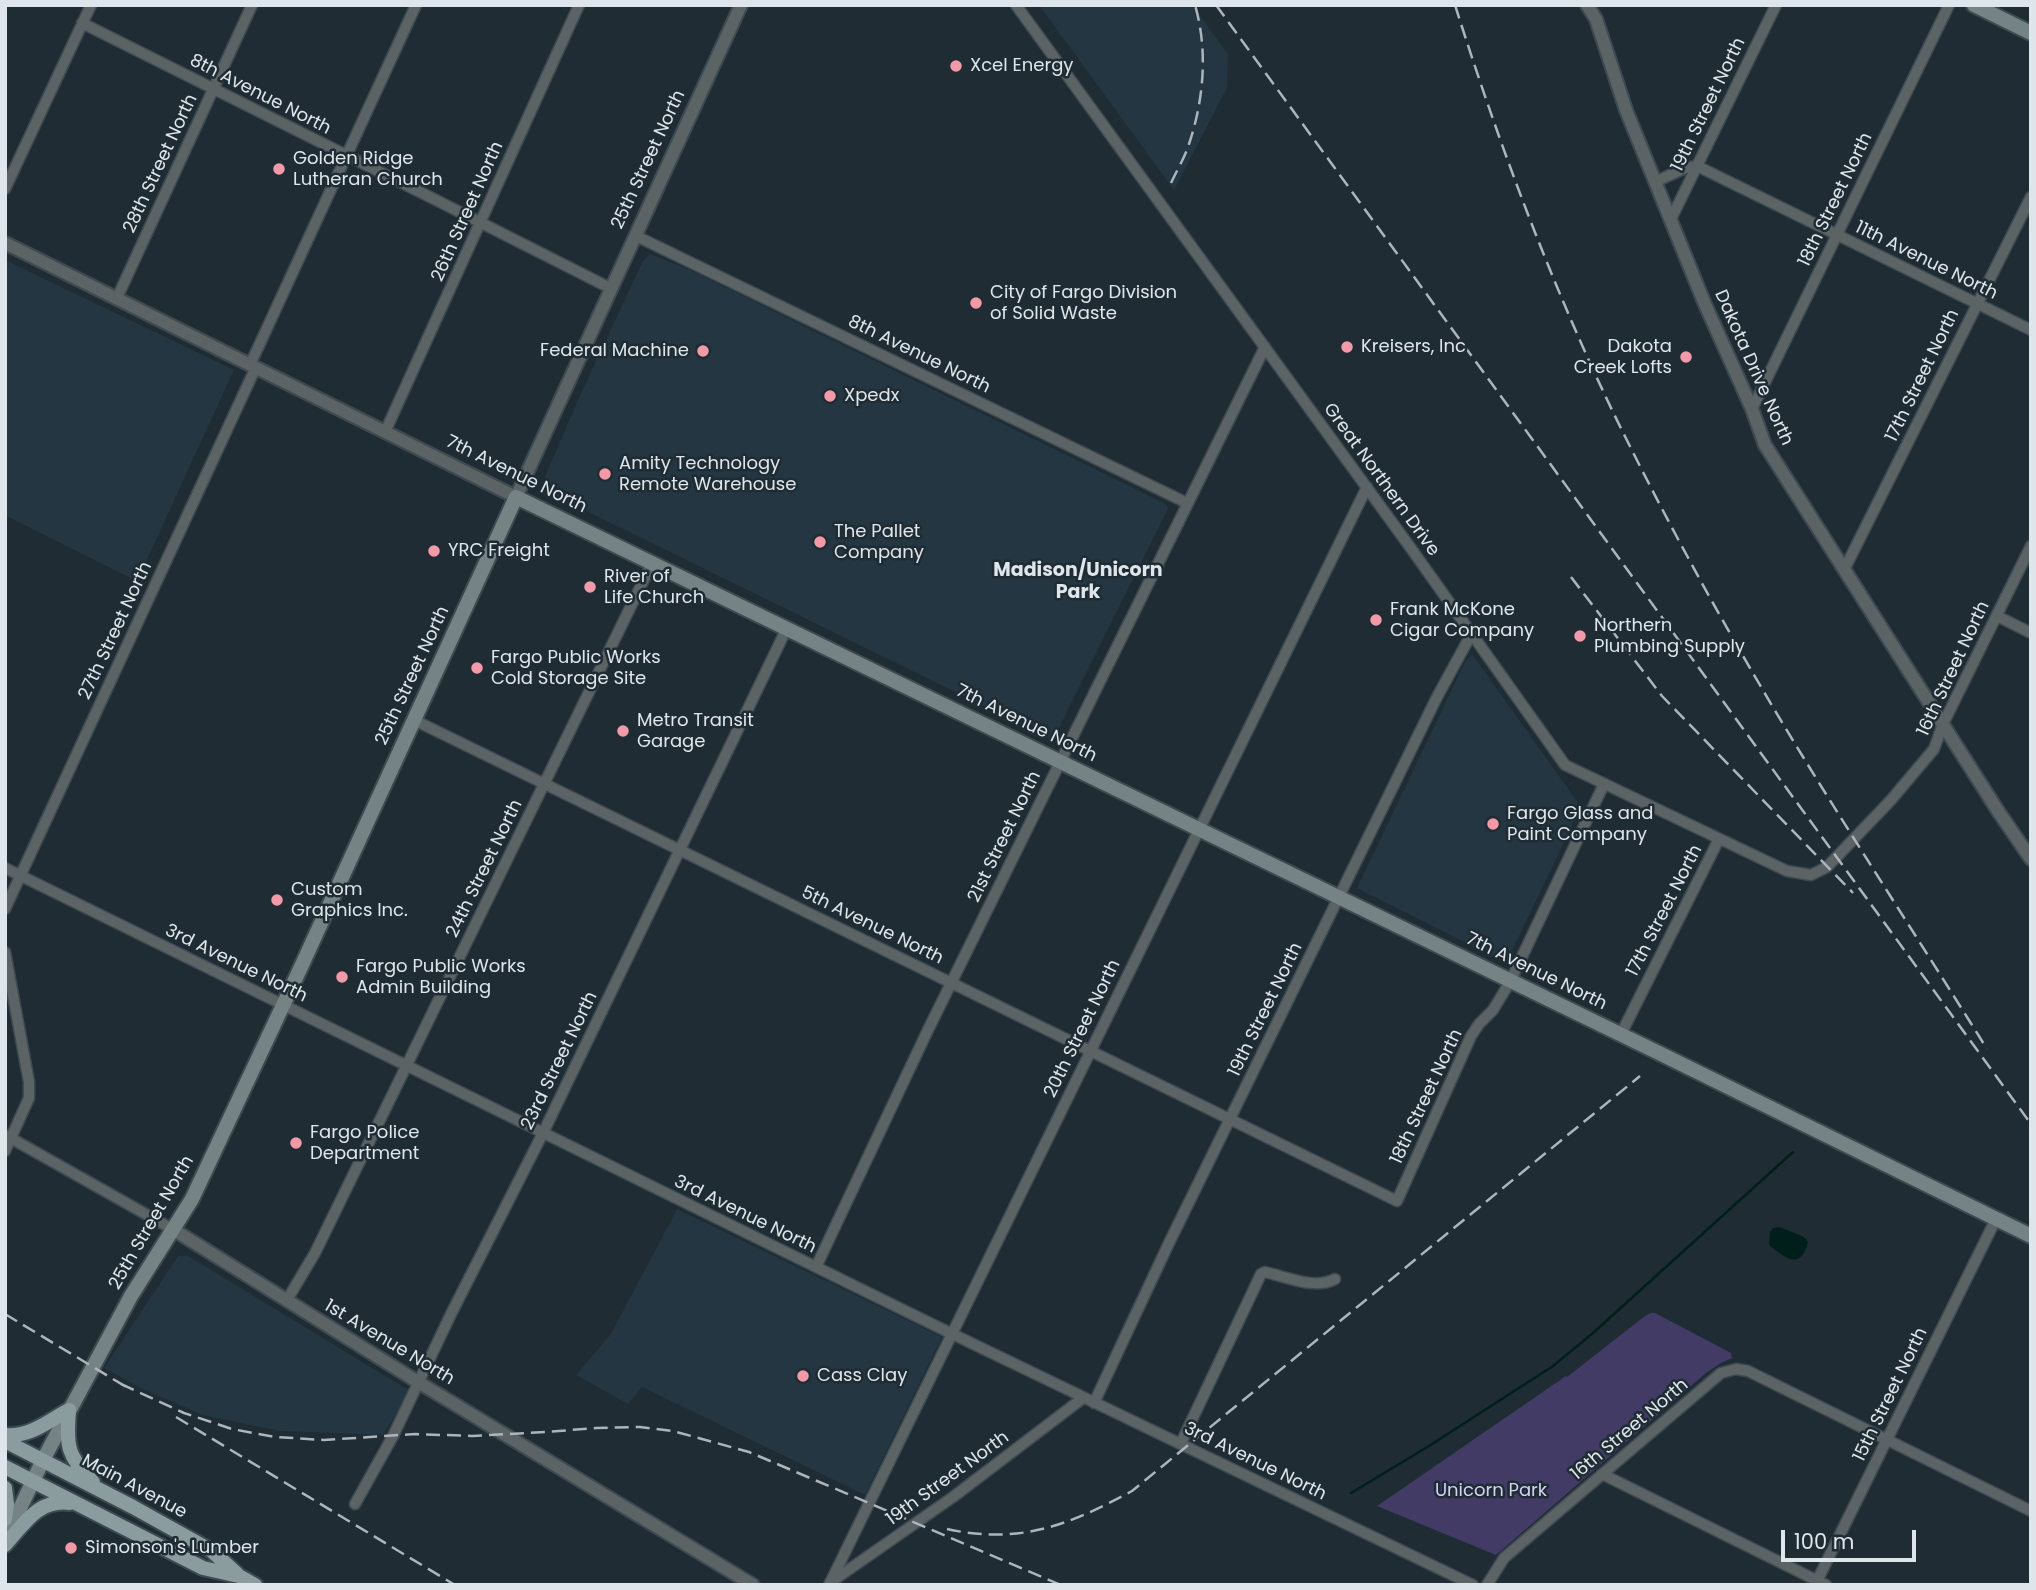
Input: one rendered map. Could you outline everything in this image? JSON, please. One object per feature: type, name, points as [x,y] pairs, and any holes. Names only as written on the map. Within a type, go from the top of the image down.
[{"type":"main road","points":[[1973,5],[2031,33]]},
{"type":"main road","name":"7th Avenue North","points":[[516,497],[2031,1236]]},
{"type":"main road","name":"25th Street North","points":[[5,1543],[43,1460],[100,1352],[131,1296],[192,1199],[516,497]]},
{"type":"main road","points":[[5,1435],[19,1436],[28,1433],[69,1410]]},
{"type":"main road","points":[[69,1410],[67,1436],[71,1455],[102,1491]]},
{"type":"main road","name":"Main Avenue","points":[[5,1441],[212,1551],[239,1576],[256,1585]]},
{"type":"main road","name":"Main Avenue","points":[[5,1467],[203,1568],[239,1576]]},
{"type":"main road","points":[[5,1488],[5,1519]]},
{"type":"main road","points":[[5,1543],[47,1504],[56,1501],[78,1504]]},
{"type":"street","points":[[5,189],[91,5]]},
{"type":"street","name":"28th Street North","points":[[117,298],[251,5]]},
{"type":"street","name":"27th Street North","points":[[5,909],[416,5]]},
{"type":"street","name":"26th Street North","points":[[385,432],[579,5]]},
{"type":"street","name":"25th Street North","points":[[516,497],[741,5]]},
{"type":"street","name":"Great Northern Drive","points":[[1016,5],[1367,487],[1565,765],[1787,871],[1800,874]]},
{"type":"street","name":"Dakota Drive North","points":[[1587,5],[1596,19],[1626,110],[1655,182],[1765,445],[2031,859]]},
{"type":"street","name":"19th Street North","points":[[1671,219],[1776,5]]},
{"type":"street","name":"18th Street North","points":[[1752,409],[1949,5]]},
{"type":"street","name":"8th Avenue North","points":[[82,23],[612,289]]},
{"type":"street","points":[[1655,182],[1685,168],[1697,166]]},
{"type":"street","name":"11th Avenue North","points":[[1697,166],[2031,330]]},
{"type":"street","name":"17th Street North","points":[[1844,570],[2031,197]]},
{"type":"street","name":"8th Avenue North","points":[[636,236],[1187,503]]},
{"type":"street","name":"7th Avenue North","points":[[5,243],[516,497]]},
{"type":"street","name":"21st Street North","points":[[816,1267],[1059,761],[1265,347]]},
{"type":"street","name":"20th Street North","points":[[830,1583],[1367,487]]},
{"type":"street","name":"16th Street North","points":[[1800,874],[1811,875],[1827,867],[1934,749],[1943,724],[2031,546]]},
{"type":"street","name":"24th Street North","points":[[287,1300],[316,1253],[652,563]]},
{"type":"street","points":[[1997,616],[2031,633]]},
{"type":"street","name":"23rd Street North","points":[[355,1504],[393,1436],[787,628]]},
{"type":"street","name":"19th Street North","points":[[1094,1403],[1437,697],[1472,633]]},
{"type":"street","name":"5th Avenue North","points":[[414,720],[1397,1201]]},
{"type":"street","name":"18th Street North","points":[[1397,1201],[1471,1036],[1493,1010],[1510,982],[1604,784]]},
{"type":"street","name":"17th Street North","points":[[1620,1034],[1719,839]]},
{"type":"street","name":"3rd Avenue North","points":[[5,868],[951,1334],[1473,1585]]},
{"type":"street","points":[[5,952],[29,1082],[29,1098],[8,1137],[5,1151]]},
{"type":"street","name":"1st Avenue North","points":[[8,1137],[174,1230],[753,1585]]},
{"type":"street","name":"15th Street North","points":[[1820,1583],[1996,1219]]},
{"type":"street","points":[[1181,1443],[1261,1274],[1265,1272],[1316,1284],[1326,1284],[1335,1279]]},
{"type":"street","name":"16th Street North","points":[[1487,1585],[1504,1558],[1721,1373],[1736,1369],[1748,1371],[1887,1440]]},
{"type":"street","name":"19th Street North","points":[[830,1583],[936,1509],[1083,1398]]},
{"type":"street","points":[[1887,1440],[2031,1511]]},
{"type":"street","points":[[1602,1474],[1820,1583]]},
{"type":"shaded area","points":[[1039,5],[1192,5],[1228,54],[1227,88],[1174,190]]},
{"type":"shaded area","points":[[650,254],[690,270],[1166,504],[1168,509],[1053,740],[546,489],[544,483],[547,472],[582,391],[643,261]]},
{"type":"shaded area","points":[[5,260],[234,370],[137,581],[5,515]]},
{"type":"shaded area","points":[[1472,654],[1581,807],[1506,963],[1357,888],[1465,662]]},
{"type":"shaded area","points":[[677,1209],[942,1337],[865,1495],[642,1387],[628,1404],[576,1375],[611,1334]]},
{"type":"shaded area","points":[[1780,1227],[1804,1237],[1808,1242],[1801,1257],[1792,1259],[1769,1245],[1770,1232],[1773,1228]]},
{"type":"shaded area","points":[[178,1256],[188,1256],[410,1391],[383,1435],[280,1431],[203,1415],[143,1389],[104,1368]]},
{"type":"green space","name":"Unicorn Park","points":[[1651,1313],[1731,1353],[1732,1358],[1706,1373],[1496,1555],[1377,1506],[1567,1377]]},
{"type":"waterway","points":[[1351,1493],[1553,1366],[1793,1152]]},
{"type":"railway","points":[[1171,183],[1189,144],[1201,92],[1202,39],[1195,5]]},
{"type":"railway","points":[[1216,5],[2031,1124]]},
{"type":"railway","points":[[1455,5],[1489,109],[1547,262],[1590,363],[1637,461],[1769,701],[1987,1049]]},
{"type":"railway","points":[[1571,577],[1662,696],[1853,893]]},
{"type":"railway","points":[[947,1529],[998,1535],[1043,1529],[1087,1514],[1132,1491],[1640,1076]]},
{"type":"railway","points":[[5,1314],[128,1388]]},
{"type":"railway","points":[[121,1384],[184,1413],[232,1429],[275,1437],[324,1440],[415,1434],[472,1436],[640,1427],[673,1431],[749,1452],[1061,1585]]},
{"type":"railway","points":[[176,1417],[455,1585]]},
{"type":"place","name":"Xcel Energy","points":[[956,66]]},
{"type":"place","name":"Golden Ridge Lutheran Church","points":[[279,169]]},
{"type":"place","name":"City of Fargo Division of Solid Waste","points":[[976,303]]},
{"type":"place","name":"Kreisers, Inc","points":[[1347,347]]},
{"type":"place","name":"Federal Machine","points":[[703,351]]},
{"type":"place","name":"Dakota Creek Lofts","points":[[1686,357]]},
{"type":"place","name":"Xpedx","points":[[830,396]]},
{"type":"place","name":"Amity Technology Remote Warehouse","points":[[605,474]]},
{"type":"place","name":"The Pallet Company","points":[[820,542]]},
{"type":"place","name":"YRC Freight","points":[[434,551]]},
{"type":"place","name":"River of Life Church","points":[[590,587]]},
{"type":"place","name":"Frank McKone Cigar Company","points":[[1376,620]]},
{"type":"place","name":"Northern Plumbing Supply","points":[[1580,636]]},
{"type":"place","name":"Fargo Public Works Cold Storage Site","points":[[477,668]]},
{"type":"place","name":"Metro Transit Garage","points":[[623,731]]},
{"type":"place","name":"Fargo Glass and Paint Company","points":[[1493,824]]},
{"type":"place","name":"Custom Graphics Inc.","points":[[277,900]]},
{"type":"place","name":"Fargo Public Works Admin Building","points":[[342,977]]},
{"type":"place","name":"Fargo Police Department","points":[[296,1143]]},
{"type":"place","name":"Cass Clay","points":[[803,1376]]},
{"type":"place","name":"Simonson's Lumber","points":[[71,1548]]},
{"type":"district","name":"Madison/Unicorn Park","points":[[1078,582]]}]
